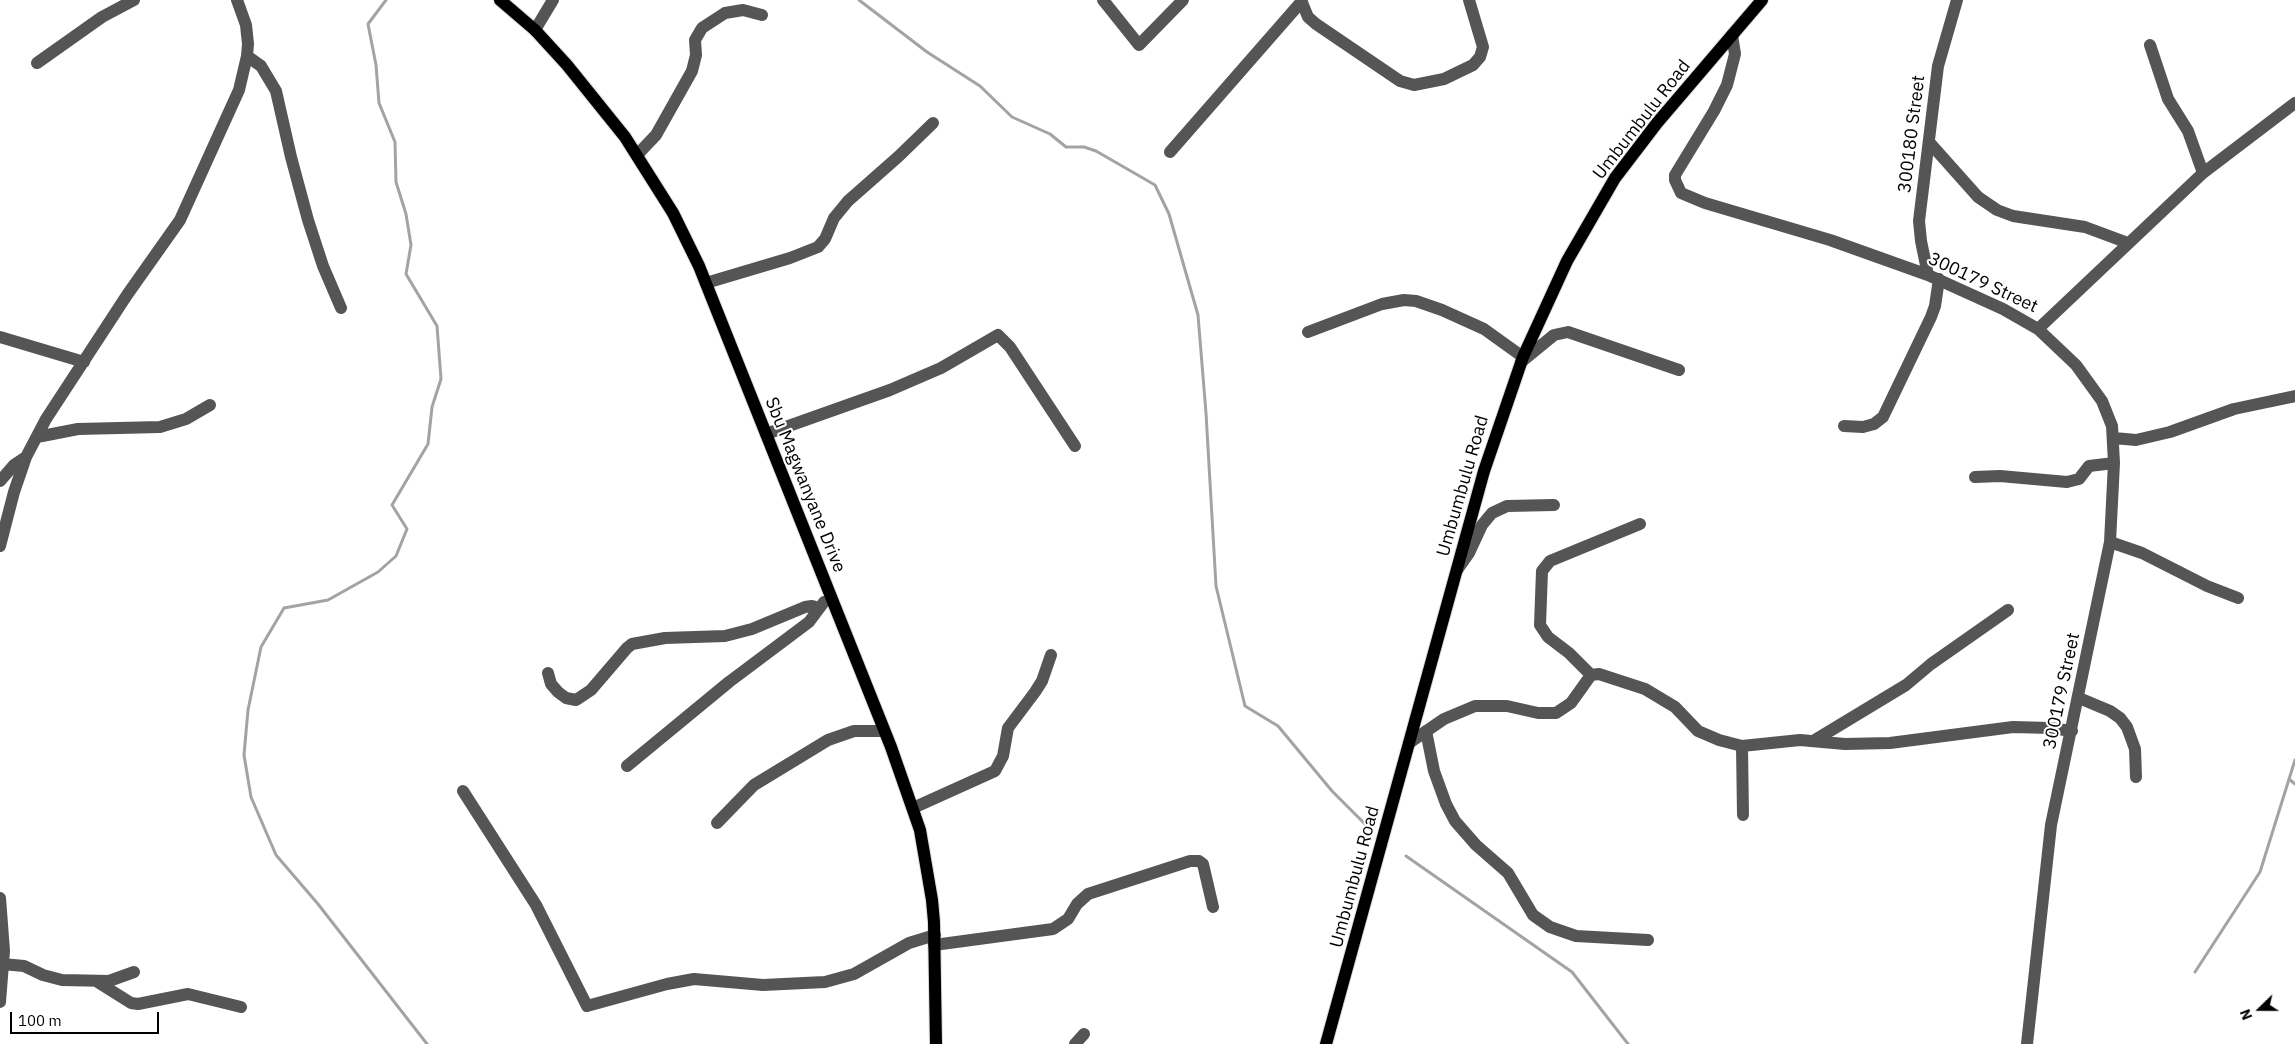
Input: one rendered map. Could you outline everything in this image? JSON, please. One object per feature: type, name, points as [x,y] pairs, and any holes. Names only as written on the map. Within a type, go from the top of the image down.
[{"type":"main road","name":"Sbu Magwanyane Drive","points":[[500,0],[535,30],[598,100],[638,155],[672,213],[706,283],[913,808],[932,900],[936,1044]]},
{"type":"main road","name":"Umbumbulu Road","points":[[1326,1044],[1456,572],[1500,420],[1522,359],[1563,268],[1614,178],[1657,123],[1762,0]]},
{"type":"street","points":[[37,63],[102,17],[134,0]]},
{"type":"street","points":[[0,546],[14,492],[26,457],[84,362],[187,207],[239,90],[248,56],[246,26],[236,0]]},
{"type":"street","points":[[535,30],[554,0]]},
{"type":"street","points":[[1103,0],[1139,45],[1183,0]]},
{"type":"street","points":[[1170,152],[1302,1],[1308,17],[1312,20],[1400,81],[1414,85],[1431,82],[1473,66],[1480,57],[1483,47],[1469,0]]},
{"type":"street","name":"300180 Street","points":[[1934,277],[1921,241],[1919,221],[1938,66],[1944,39],[1958,0]]},
{"type":"street","points":[[638,155],[656,135],[692,71],[696,56],[695,40],[702,28],[725,13],[743,10],[762,15]]},
{"type":"street","name":"300179 Street","points":[[1732,35],[1735,54],[1727,85],[1714,111],[1675,175],[1681,193],[1705,203],[1830,240],[1934,277],[2003,309],[2038,329],[2076,366],[2088,380],[2108,413],[2114,438],[2110,542],[2047,849],[2027,1044]]},
{"type":"street","points":[[2150,45],[2168,99],[2188,131],[2203,173]]},
{"type":"street","points":[[248,56],[261,66],[276,91],[308,220],[323,266],[341,308]]},
{"type":"street","points":[[2038,329],[2203,173],[2295,103]]},
{"type":"street","points":[[706,283],[790,258],[818,247],[825,239],[834,218],[848,201],[933,123]]},
{"type":"street","points":[[1929,142],[1978,197],[1997,210],[2014,216],[2085,227],[2128,243]]},
{"type":"street","points":[[1844,426],[1863,427],[1874,424],[1883,417],[1931,317],[1935,306],[1934,277]]},
{"type":"street","points":[[1308,332],[1382,304],[1404,300],[1429,304],[1484,329],[1522,359],[1554,335],[1568,332],[1679,370]]},
{"type":"street","points":[[766,434],[898,386],[941,368],[998,336],[1013,352],[1075,446]]},
{"type":"street","points":[[0,337],[84,362]]},
{"type":"street","points":[[2114,438],[2136,440],[2170,432],[2234,409],[2295,396]]},
{"type":"street","points":[[37,437],[78,429],[160,427],[186,419],[210,405]]},
{"type":"street","points":[[0,481],[14,465],[26,457]]},
{"type":"street","points":[[1975,476],[2000,476],[2067,482],[2079,479],[2089,466],[2114,462]]},
{"type":"street","points":[[1456,572],[1469,553],[1482,525],[1492,513],[1507,506],[1554,505]]},
{"type":"street","points":[[1591,675],[1570,653],[1548,637],[1540,625],[1542,571],[1544,566],[1550,561],[1640,524]]},
{"type":"street","points":[[2110,542],[2151,558],[2208,586],[2238,598]]},
{"type":"street","points":[[627,766],[729,682],[809,622],[817,614],[823,603],[832,599]]},
{"type":"street","points":[[548,673],[551,684],[558,692],[566,698],[576,700],[591,690],[632,644],[665,638],[725,636],[752,629],[805,608],[812,606],[819,608]]},
{"type":"street","points":[[1815,740],[1906,685],[1931,664],[2008,610]]},
{"type":"street","points":[[913,808],[995,771],[1003,756],[1008,728],[1042,681],[1050,655]]},
{"type":"street","points":[[1591,675],[1604,674],[1646,689],[1675,707],[1698,731],[1742,746],[1815,740],[1867,744],[2013,727],[2050,728],[2072,731]]},
{"type":"street","points":[[1410,743],[1444,719],[1475,706],[1507,706],[1538,713],[1556,713],[1571,703],[1591,675]]},
{"type":"street","points":[[2079,698],[2110,711],[2120,718],[2127,727],[2135,749],[2136,777]]},
{"type":"street","points":[[717,823],[754,785],[828,740],[854,732],[884,731]]},
{"type":"street","points":[[1426,731],[1434,771],[1446,804],[1455,821],[1476,846],[1508,873],[1533,915],[1550,927],[1576,936],[1648,940]]},
{"type":"street","points":[[1742,746],[1743,815]]},
{"type":"street","points":[[463,791],[536,905],[587,1006],[667,984],[694,979],[763,985],[825,982],[854,974],[909,943],[1053,929],[1068,919],[1077,904],[1088,894],[1190,861],[1200,861],[1203,864],[1213,907]]},
{"type":"street","points":[[0,898],[2,956],[0,1002]]},
{"type":"street","points":[[2,956],[51,978],[96,981],[115,980],[134,972]]},
{"type":"street","points":[[96,981],[131,1003],[138,1004],[188,994],[241,1007]]},
{"type":"street","points":[[1075,1044],[1084,1034]]},
{"type":"waterway","points":[[386,0],[368,24],[376,65],[379,103],[395,142],[396,182],[406,214],[411,245],[406,274],[437,326],[441,379],[432,407],[428,444],[392,505],[407,529],[396,556],[378,572],[328,600],[284,608],[261,647],[248,710],[244,755],[251,797],[276,855],[318,904],[427,1044]]},
{"type":"waterway","points":[[859,0],[927,52],[980,86],[1012,117],[1050,134],[1066,147],[1084,147],[1096,151],[1155,185],[1169,214],[1198,315],[1216,586],[1245,706],[1278,726],[1332,791],[1372,831]]},
{"type":"waterway","points":[[2195,972],[2260,872],[2295,760]]},
{"type":"waterway","points":[[2289,779],[2295,784]]},
{"type":"waterway","points":[[1406,856],[1572,972],[1628,1044]]}]
